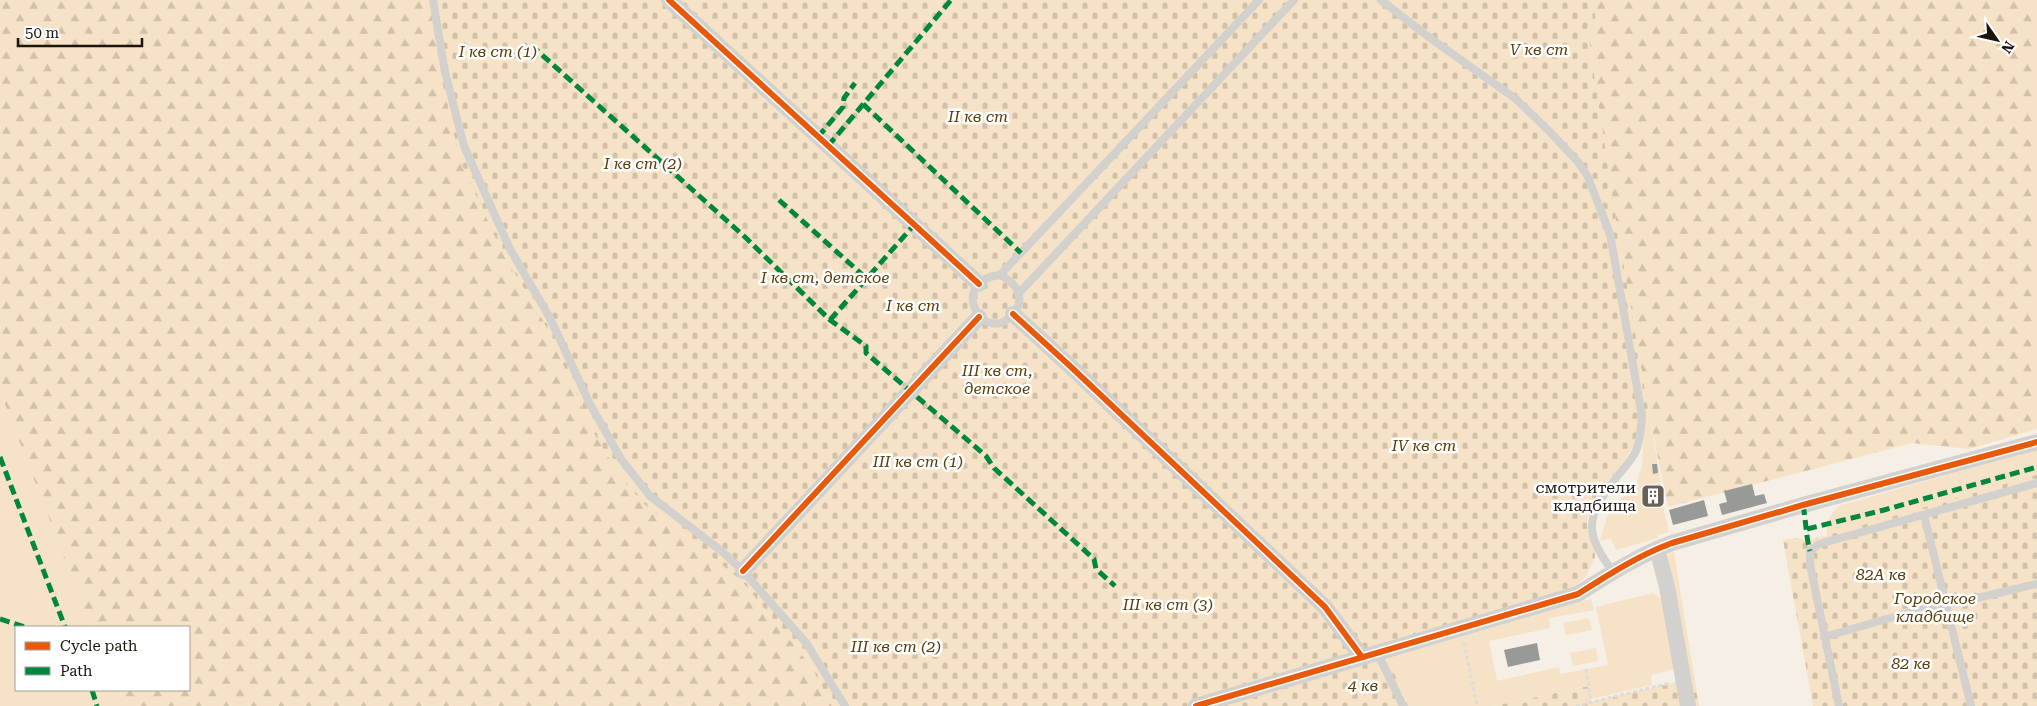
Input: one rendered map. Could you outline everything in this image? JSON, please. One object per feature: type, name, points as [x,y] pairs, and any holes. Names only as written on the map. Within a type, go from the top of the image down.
[{"type":"street","points":[[668,0],[979,284]]},
{"type":"street","points":[[1013,314],[1325,606],[1370,656]]},
{"type":"street","points":[[743,570],[979,318]]},
{"type":"street","points":[[1196,706],[1578,594],[1613,572],[1657,549],[1803,505],[2037,442]]},
{"type":"street","points":[[1657,549],[1667,587],[1688,706]]},
{"type":"lane","points":[[433,0],[445,72],[464,146],[510,248],[550,318],[604,431],[620,459],[650,496],[743,570],[807,644],[845,706]]},
{"type":"lane","points":[[1000,275],[1259,0]]},
{"type":"lane","points":[[1020,292],[1294,0]]},
{"type":"lane","points":[[1381,0],[1430,38],[1516,99],[1578,162],[1587,175],[1603,212],[1610,234],[1642,416],[1640,435],[1633,456],[1598,504],[1590,522],[1601,555],[1613,572]]},
{"type":"lane","points":[[1000,275],[1012,281],[1020,292],[1020,303],[1013,314],[1006,320],[994,323],[979,318],[974,309],[973,296],[979,284],[989,276],[1000,275]]},
{"type":"lane","points":[[1839,706],[1810,564],[1810,552],[1819,544],[2037,484]]},
{"type":"lane","points":[[1924,515],[1944,603],[1971,706]]},
{"type":"lane","points":[[1824,637],[1944,603],[1960,602],[2037,584]]},
{"type":"lane","points":[[1370,656],[1403,706]]},
{"type":"path","points":[[1461,628],[1477,706]]},
{"type":"path","points":[[1586,669],[1591,702]]},
{"type":"path","points":[[1576,706],[1683,680]]},
{"type":"green space","points":[[0,0],[430,0],[439,68],[502,252],[543,320],[595,435],[623,480],[644,504],[741,580],[811,666],[832,706],[121,706],[115,691],[190,691],[190,626],[91,626],[0,391]]},
{"type":"green space","points":[[430,0],[1592,0],[1597,26],[1587,28],[1616,220],[1649,414],[1639,416],[1639,425],[1633,446],[1593,502],[1589,512],[1587,527],[1595,557],[1586,576],[1576,587],[1387,658],[1409,706],[832,706],[811,666],[741,580],[644,504],[623,480],[595,435],[543,320],[502,252],[460,160],[439,68]]},
{"type":"green space","points":[[1592,0],[2037,0],[2037,429],[1969,449],[1912,443],[1668,507],[1649,414],[1616,220],[1587,28],[1597,26]]},
{"type":"green space","points":[[0,391],[91,626],[15,626],[15,691],[115,691],[121,706],[0,706]]},
{"type":"green space","points":[[1649,414],[1661,482],[1640,488],[1645,508],[1663,505],[1669,532],[1657,535],[1658,538],[1616,550],[1611,539],[1600,540],[1611,505],[1634,489],[1642,466],[1645,415]]},
{"type":"green space","points":[[2037,449],[2037,483],[1807,541],[1827,535],[1829,519],[1839,506]]},
{"type":"green space","name":"Городское кладбище","points":[[2037,475],[2037,706],[1813,706],[1783,540],[1799,538],[1807,541]]},
{"type":"green space","points":[[1674,552],[1699,706],[1693,706],[1667,560],[1669,553]]},
{"type":"green space","points":[[1653,593],[1663,600],[1675,669],[1651,675],[1652,685],[1591,699],[1588,686],[1494,706],[1409,706],[1387,658],[1591,599],[1594,610],[1549,618],[1550,628],[1489,641],[1497,681],[1559,667],[1560,674],[1608,665],[1596,607]]},
{"type":"green space","points":[[1589,618],[1592,630],[1566,635],[1563,623]]},
{"type":"green space","points":[[1596,648],[1598,661],[1573,666],[1570,653]]},
{"type":"green space","points":[[1694,678],[1699,706],[1494,706],[1589,686],[1591,702]]},
{"type":"building","points":[[1652,464],[1657,464],[1658,473],[1653,474]]},
{"type":"building","name":"смотрители кладбища","points":[[1660,484],[1664,503],[1646,507],[1642,488]]},
{"type":"building","points":[[1752,484],[1755,496],[1764,494],[1767,503],[1722,515],[1719,504],[1727,502],[1724,491]]},
{"type":"building","points":[[1704,500],[1708,516],[1673,525],[1669,510]]},
{"type":"building","points":[[1537,643],[1540,660],[1508,667],[1504,650]]},
{"type":"marked path","points":[[828,146],[951,0]]},
{"type":"marked path","points":[[531,45],[745,237],[830,320],[866,346],[866,353],[986,456],[994,468],[1094,559],[1096,569],[1115,586]]},
{"type":"marked path","points":[[818,137],[843,107],[844,98],[855,83]]},
{"type":"marked path","points":[[863,104],[1021,253]]},
{"type":"marked path","points":[[779,200],[866,278]]},
{"type":"marked path","points":[[830,320],[914,225]]},
{"type":"marked path","points":[[0,457],[65,626]]},
{"type":"marked path","points":[[1807,529],[1884,510],[2037,467]]},
{"type":"marked path","points":[[1803,505],[1810,551]]},
{"type":"marked path","points":[[0,619],[22,626]]},
{"type":"marked path","points":[[92,691],[97,706]]},
{"type":"cycle path","points":[[669,0],[979,284]]},
{"type":"cycle path","points":[[1013,314],[1325,607],[1362,657]]},
{"type":"cycle path","points":[[743,571],[979,317]]},
{"type":"cycle path","points":[[1196,706],[1578,594],[1636,559],[1672,543],[1803,505],[2037,442]]},
{"type":"place","name":"смотрители кладбища","points":[[1653,496]]},
{"type":"park label","name":"V кв ст","points":[[1539,49]]},
{"type":"park label","name":"I кв ст (1)","points":[[498,51]]},
{"type":"park label","name":"II кв ст","points":[[978,116]]},
{"type":"park label","name":"I кв ст (2)","points":[[643,163]]},
{"type":"park label","name":"I кв ст, детское","points":[[825,277]]},
{"type":"park label","name":"I кв ст","points":[[913,305]]},
{"type":"park label","name":"III кв ст, детское","points":[[997,379]]},
{"type":"park label","name":"IV кв ст","points":[[1424,445]]},
{"type":"park label","name":"III кв ст (1)","points":[[918,461]]},
{"type":"park label","name":"82А кв","points":[[1881,574]]},
{"type":"park label","name":"III кв ст (3)","points":[[1168,604]]},
{"type":"park label","name":"III кв ст (2)","points":[[896,646]]},
{"type":"park label","name":"82 кв","points":[[1911,663]]},
{"type":"park label","name":"4 кв","points":[[1363,685]]}]
